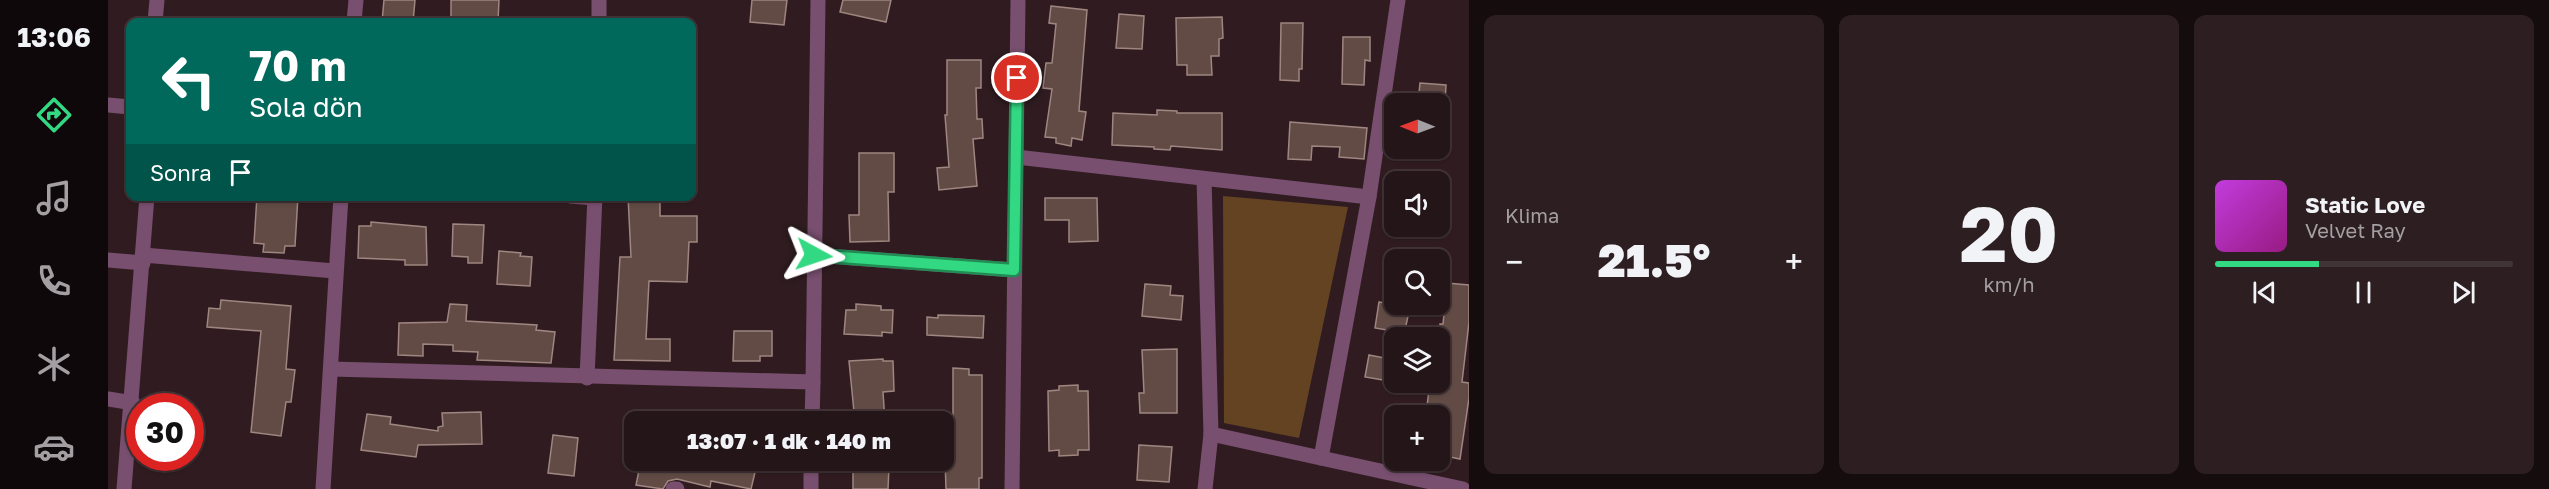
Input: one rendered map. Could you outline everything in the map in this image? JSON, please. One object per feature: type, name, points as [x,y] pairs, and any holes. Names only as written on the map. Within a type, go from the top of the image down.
[{"type":"street","points":[[156,18],[157,0]]},
{"type":"street","points":[[354,18],[356,0]]},
{"type":"street","points":[[599,0],[599,18]]},
{"type":"street","points":[[812,411],[818,0]]},
{"type":"street","points":[[1012,489],[1018,0]]},
{"type":"street","points":[[1322,458],[1369,197],[1398,0]]},
{"type":"street","points":[[108,105],[126,107]]},
{"type":"street","points":[[1016,157],[1369,197]]},
{"type":"street","points":[[1204,179],[1211,434],[1205,489]]},
{"type":"street","points":[[134,393],[147,201]]},
{"type":"street","points":[[323,489],[341,201]]},
{"type":"street","points":[[587,378],[595,201]]},
{"type":"street","points":[[814,255],[1014,270]]},
{"type":"street","points":[[108,260],[143,259],[335,271]]},
{"type":"street","points":[[331,369],[587,378],[813,382]]},
{"type":"street","points":[[108,399],[126,402]]},
{"type":"street","points":[[1211,434],[1463,489]]},
{"type":"street","points":[[124,489],[126,470]]},
{"type":"street","points":[[811,471],[811,489]]},
{"type":"shaded area","points":[[1223,196],[1348,207],[1299,438],[1224,423]]},
{"type":"building","points":[[384,0],[415,0],[413,18],[382,18]]},
{"type":"building","points":[[451,0],[499,0],[498,18],[451,18]]},
{"type":"building","points":[[752,0],[787,0],[784,25],[750,22]]},
{"type":"building","points":[[843,0],[891,0],[886,22],[840,12]]},
{"type":"building","points":[[1051,6],[1087,10],[1079,111],[1086,112],[1082,140],[1072,138],[1071,146],[1056,143],[1056,138],[1045,137],[1052,89],[1043,88],[1046,63],[1052,63],[1056,24],[1049,23]]},
{"type":"building","points":[[1119,14],[1144,16],[1142,49],[1116,48]]},
{"type":"building","points":[[1222,17],[1223,38],[1219,39],[1219,56],[1211,56],[1212,75],[1187,75],[1187,65],[1177,65],[1176,18]]},
{"type":"building","points":[[1281,23],[1303,23],[1302,69],[1299,69],[1299,81],[1280,80]]},
{"type":"building","points":[[1343,37],[1370,37],[1370,61],[1365,60],[1364,85],[1342,84]]},
{"type":"building","points":[[947,60],[981,60],[981,88],[976,88],[977,119],[982,119],[983,138],[973,139],[977,186],[939,190],[937,168],[949,167],[945,115],[947,115]]},
{"type":"building","points":[[1420,83],[1446,85],[1446,93],[1419,93]]},
{"type":"building","points":[[1157,110],[1177,111],[1177,113],[1222,113],[1222,150],[1171,146],[1170,150],[1112,145],[1113,113],[1157,115]]},
{"type":"building","points":[[1290,122],[1367,128],[1364,159],[1339,157],[1340,147],[1312,146],[1311,160],[1288,159]]},
{"type":"building","points":[[859,153],[894,153],[894,192],[888,192],[889,241],[850,242],[849,215],[859,215]]},
{"type":"building","points":[[1045,198],[1097,198],[1098,241],[1069,242],[1069,220],[1045,220]]},
{"type":"building","points":[[257,201],[298,201],[295,246],[285,246],[284,253],[263,252],[264,244],[254,243]]},
{"type":"building","points":[[628,201],[660,201],[660,216],[697,216],[697,242],[689,242],[687,282],[649,281],[646,339],[670,339],[670,361],[614,360],[620,257],[631,257]]},
{"type":"building","points":[[371,222],[426,227],[427,265],[405,265],[405,260],[358,258],[359,226],[371,226]]},
{"type":"building","points":[[453,224],[484,225],[482,263],[468,263],[468,257],[452,256]]},
{"type":"building","points":[[499,251],[521,253],[520,256],[532,257],[530,286],[497,284]]},
{"type":"building","points":[[1450,283],[1469,285],[1469,322],[1462,382],[1469,383],[1469,398],[1460,459],[1450,457],[1450,405],[1427,405],[1429,393],[1450,393],[1450,327],[1440,327],[1440,324],[1443,324],[1444,315],[1450,315]]},
{"type":"building","points":[[1145,284],[1171,286],[1170,295],[1183,296],[1181,320],[1142,316]]},
{"type":"building","points":[[221,300],[291,306],[286,369],[295,370],[291,402],[286,402],[281,436],[251,432],[261,331],[207,327],[209,308],[220,309]]},
{"type":"building","points":[[1379,302],[1384,303],[1384,315],[1408,315],[1406,327],[1384,327],[1384,330],[1375,328]]},
{"type":"building","points":[[450,304],[467,305],[466,321],[537,325],[536,330],[555,332],[551,363],[477,360],[478,352],[453,351],[453,345],[423,344],[423,356],[398,355],[399,323],[447,322]]},
{"type":"building","points":[[856,304],[881,306],[881,310],[893,310],[892,333],[882,332],[882,336],[844,334],[846,310],[856,310]]},
{"type":"building","points":[[938,315],[984,316],[983,338],[927,335],[927,317],[938,318]]},
{"type":"building","points":[[734,331],[772,331],[772,356],[760,356],[760,361],[733,361]]},
{"type":"building","points":[[1177,349],[1177,413],[1140,413],[1139,393],[1144,393],[1142,350]]},
{"type":"building","points":[[1369,355],[1384,358],[1384,380],[1365,377]]},
{"type":"building","points":[[883,359],[883,361],[893,361],[894,391],[883,392],[884,411],[854,411],[849,361]]},
{"type":"building","points":[[953,368],[969,369],[969,375],[982,375],[982,478],[979,478],[979,489],[946,489],[945,471],[954,471]]},
{"type":"building","points":[[1078,385],[1078,391],[1088,391],[1089,450],[1078,450],[1078,455],[1059,456],[1059,450],[1049,451],[1048,391],[1059,390],[1059,386]]},
{"type":"building","points":[[481,412],[482,444],[418,445],[416,457],[361,450],[367,414],[391,417],[390,424],[438,431],[438,427],[443,426],[442,413]]},
{"type":"building","points":[[553,435],[578,438],[574,476],[548,473]]},
{"type":"building","points":[[1139,445],[1172,447],[1169,482],[1137,480]]},
{"type":"building","points":[[639,471],[755,471],[751,489],[711,481],[710,487],[677,479],[668,481],[663,489],[636,485]]},
{"type":"building","points":[[853,471],[889,471],[888,489],[853,489]]},
{"type":"route","points":[[814,255],[1014,270],[1017,78]]}]
